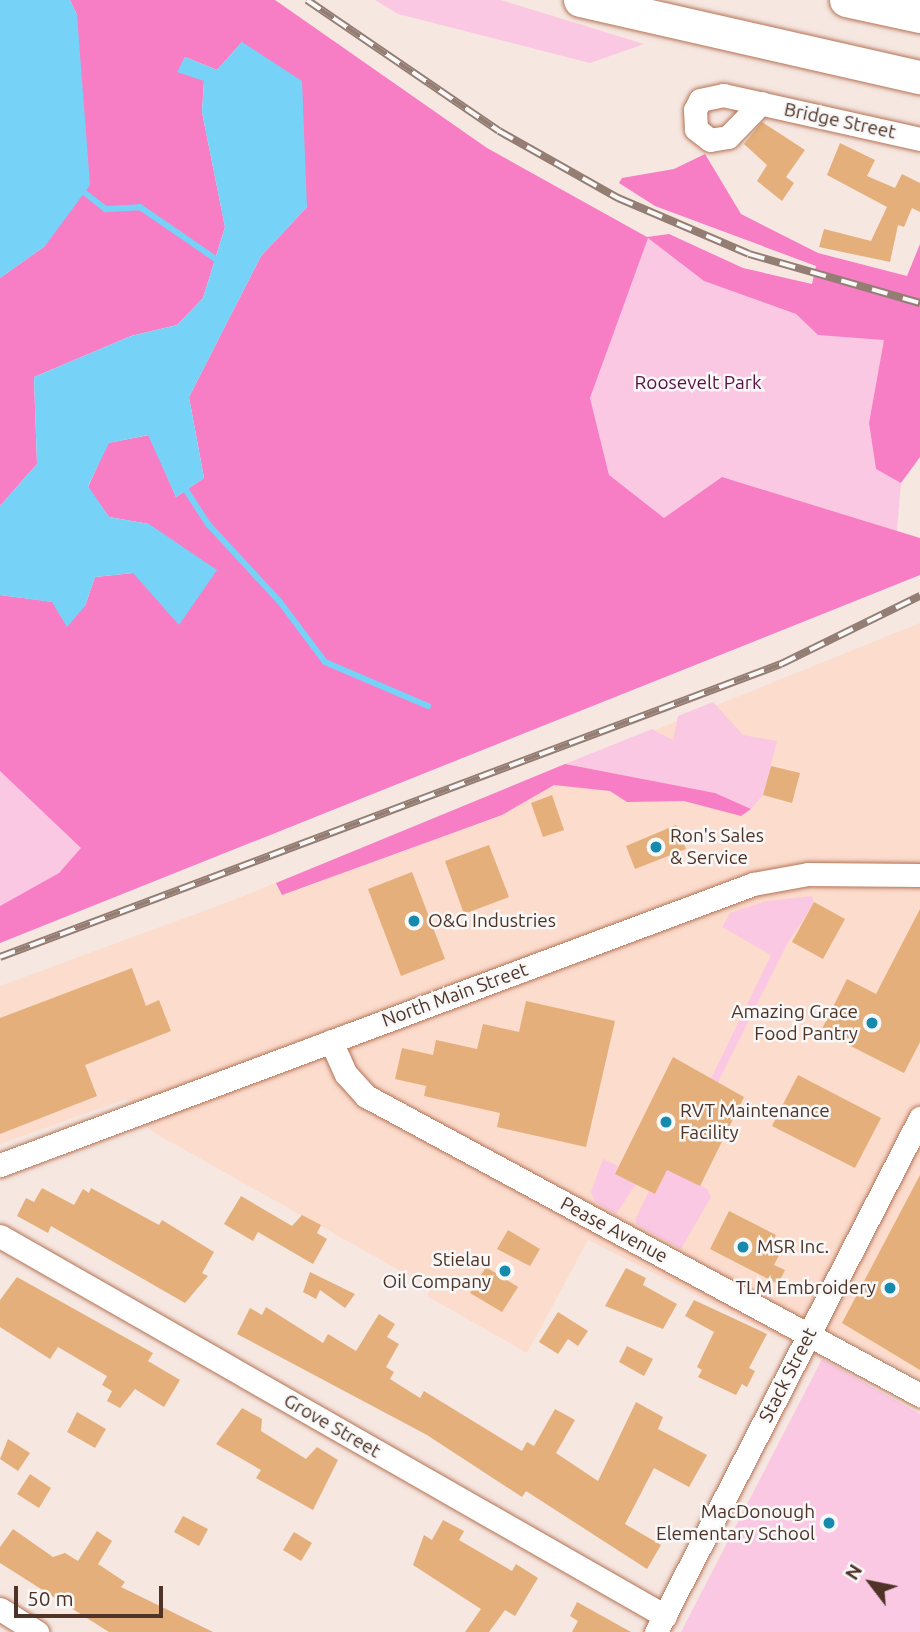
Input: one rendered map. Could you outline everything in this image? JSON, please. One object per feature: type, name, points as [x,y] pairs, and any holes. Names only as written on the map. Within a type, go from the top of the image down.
[{"type":"highway","points":[[580,0],[920,77]]},
{"type":"highway","points":[[846,0],[920,16]]},
{"type":"street","name":"Bridge Street","points":[[761,103],[920,139]]},
{"type":"street","name":"North Main Street","points":[[0,1165],[753,884],[808,874],[920,875]]},
{"type":"street","name":"Pease Avenue","points":[[331,1041],[346,1074],[366,1096],[920,1395]]},
{"type":"street","name":"Stack Street","points":[[661,1624],[920,1118]]},
{"type":"street","name":"Grove Street","points":[[0,1236],[661,1624]]},
{"type":"street","points":[[1,1612],[37,1632]]},
{"type":"shaded area","points":[[70,0],[275,0],[487,148],[647,237],[669,234],[743,268],[812,284],[816,266],[655,206],[619,183],[622,178],[674,169],[705,154],[741,214],[818,253],[907,276],[920,244],[920,457],[901,483],[876,469],[869,423],[884,340],[818,335],[796,314],[704,281],[648,238],[590,398],[609,475],[664,518],[722,477],[920,538],[920,575],[0,943],[0,906],[59,873],[81,848],[0,771],[0,595],[85,606],[95,577],[133,573],[149,524],[109,517],[88,487],[108,443],[149,435],[176,497],[204,478],[189,397],[261,256],[307,207],[242,42],[217,70],[185,57],[178,72],[204,80],[202,112],[225,227],[203,298],[177,325],[131,336],[34,377],[37,464],[0,506],[0,278],[45,246],[77,15]]},
{"type":"shaded area","points":[[920,623],[920,1379],[838,1335],[779,1337],[588,1240],[527,1353],[427,1296],[431,1288],[151,1131],[126,1099],[0,1144],[0,986],[236,899]]},
{"type":"shaded area","points":[[565,764],[715,793],[751,809],[741,816],[684,801],[627,802],[610,791],[554,785],[502,815],[282,895],[276,883]]},
{"type":"green space","points":[[375,0],[501,0],[644,44],[590,63],[398,14]]},
{"type":"green space","name":"Roosevelt Park","points":[[647,237],[704,281],[796,314],[818,335],[885,339],[869,423],[876,469],[901,483],[897,531],[722,477],[664,519],[609,476],[590,398]]},
{"type":"green space","points":[[713,702],[743,735],[777,741],[763,795],[751,809],[715,793],[565,764],[652,729],[673,740],[678,716]]},
{"type":"green space","points":[[0,771],[82,848],[59,873],[0,906]]},
{"type":"green space","points":[[812,896],[814,902],[786,946],[673,1172],[707,1189],[711,1197],[681,1249],[636,1224],[636,1218],[649,1191],[655,1194],[771,955],[722,927],[730,913],[767,901]]},
{"type":"green space","points":[[603,1159],[618,1166],[615,1174],[636,1184],[616,1214],[595,1202],[591,1192]]},
{"type":"green space","name":"MacDonough Elementary School","points":[[822,1359],[920,1414],[920,1632],[681,1632]]},
{"type":"water","points":[[0,0],[70,0],[77,15],[90,185],[45,246],[0,278]]},
{"type":"water","points":[[242,42],[302,81],[307,207],[261,256],[189,397],[204,478],[176,497],[148,435],[109,443],[88,486],[109,517],[149,524],[217,570],[179,625],[133,573],[95,577],[85,606],[67,627],[52,602],[0,595],[0,506],[37,464],[34,377],[131,336],[177,325],[203,298],[225,227],[202,112],[204,81],[177,72],[185,57],[217,70]]},
{"type":"building","points":[[762,122],[805,150],[786,177],[794,183],[782,201],[757,181],[767,165],[744,144]]},
{"type":"building","points":[[840,143],[875,160],[867,176],[895,188],[902,174],[920,183],[920,212],[912,208],[904,227],[898,225],[890,262],[819,247],[824,229],[871,241],[887,207],[827,175]]},
{"type":"building","points":[[771,766],[800,773],[792,803],[763,795]]},
{"type":"building","points":[[552,795],[564,830],[543,837],[531,803]]},
{"type":"building","name":"Ron's Sales & Service","points":[[676,825],[686,849],[635,869],[626,846]]},
{"type":"building","name":"O&G Industries","points":[[489,845],[509,897],[464,914],[445,861]]},
{"type":"building","name":"O&G Industries","points":[[412,872],[445,959],[401,976],[368,889]]},
{"type":"building","points":[[814,902],[845,919],[823,959],[792,942]]},
{"type":"building","name":"Amazing Grace Food Pantry","points":[[920,909],[920,1042],[904,1073],[821,1031],[847,979],[876,994]]},
{"type":"building","points":[[132,968],[146,1006],[159,1000],[171,1031],[85,1065],[97,1096],[0,1134],[0,1018]]},
{"type":"building","points":[[526,1001],[615,1021],[586,1147],[497,1127],[500,1113],[424,1096],[426,1086],[395,1079],[402,1048],[433,1055],[436,1040],[477,1049],[483,1024],[519,1032]]},
{"type":"building","points":[[673,1057],[744,1097],[700,1186],[667,1170],[655,1194],[615,1174]]},
{"type":"building","points":[[798,1075],[881,1118],[855,1168],[772,1126]]},
{"type":"building","points":[[920,1175],[920,1370],[842,1323]]},
{"type":"building","points":[[42,1188],[74,1205],[83,1189],[89,1193],[91,1188],[159,1225],[162,1220],[214,1252],[202,1273],[208,1276],[185,1303],[51,1226],[48,1233],[17,1216],[26,1198],[34,1202]]},
{"type":"building","points":[[241,1196],[292,1226],[302,1215],[321,1225],[317,1233],[327,1239],[313,1264],[258,1232],[253,1241],[224,1224]]},
{"type":"building","name":"MSR Inc.","points":[[729,1211],[776,1235],[771,1245],[781,1251],[774,1265],[785,1270],[778,1284],[710,1249]]},
{"type":"building","points":[[508,1230],[540,1249],[530,1266],[497,1249]]},
{"type":"building","points":[[486,1267],[518,1287],[502,1312],[470,1293]]},
{"type":"building","points":[[626,1268],[646,1278],[643,1285],[677,1304],[663,1329],[605,1306]]},
{"type":"building","points":[[310,1272],[355,1294],[345,1308],[320,1290],[316,1299],[303,1292]]},
{"type":"building","points":[[17,1277],[153,1353],[148,1361],[180,1380],[164,1407],[135,1389],[120,1408],[107,1401],[112,1391],[102,1385],[107,1376],[58,1347],[50,1359],[0,1327],[0,1300]]},
{"type":"building","points":[[694,1300],[767,1334],[749,1368],[755,1371],[747,1387],[742,1384],[736,1395],[698,1377],[702,1370],[697,1367],[714,1332],[685,1316]]},
{"type":"building","points":[[266,1307],[323,1343],[328,1334],[356,1351],[379,1314],[395,1324],[387,1337],[399,1344],[386,1367],[394,1372],[390,1379],[420,1398],[424,1391],[522,1451],[527,1442],[534,1446],[555,1409],[575,1420],[556,1453],[598,1481],[636,1402],[663,1417],[658,1429],[707,1455],[689,1487],[654,1468],[625,1524],[661,1545],[647,1569],[526,1491],[522,1497],[427,1435],[237,1334],[250,1308],[262,1315]]},
{"type":"building","points":[[558,1312],[588,1331],[578,1346],[568,1339],[558,1354],[539,1342]]},
{"type":"building","points":[[627,1346],[653,1359],[644,1376],[619,1362]]},
{"type":"building","points":[[242,1408],[262,1419],[261,1431],[306,1459],[317,1447],[338,1460],[313,1510],[256,1478],[261,1470],[216,1444]]},
{"type":"building","points":[[77,1412],[106,1429],[95,1448],[67,1432]]},
{"type":"building","points":[[8,1439],[30,1453],[18,1471],[0,1459]]},
{"type":"building","points":[[30,1474],[51,1488],[39,1508],[17,1494]]},
{"type":"building","points":[[183,1516],[208,1529],[199,1546],[174,1532]]},
{"type":"building","points":[[443,1520],[464,1531],[459,1540],[512,1571],[516,1564],[538,1578],[515,1616],[505,1610],[489,1632],[465,1632],[481,1609],[413,1565],[424,1535],[432,1540]]},
{"type":"building","points":[[13,1529],[53,1557],[65,1553],[78,1561],[97,1531],[112,1541],[98,1564],[125,1582],[121,1587],[213,1632],[109,1632],[0,1563],[0,1547]]},
{"type":"building","points":[[294,1532],[312,1543],[301,1561],[283,1550]]},
{"type":"building","points":[[577,1602],[631,1632],[572,1632],[578,1621],[570,1616]]},
{"type":"waterway","points":[[80,189],[106,209],[140,207],[220,262]]},
{"type":"waterway","points":[[182,484],[208,524],[280,602],[325,662],[428,706]]},
{"type":"railway","points":[[307,0],[499,131],[618,198],[749,254],[920,303]]},
{"type":"railway","points":[[0,957],[781,664],[920,596]]},
{"type":"place","name":"Ron's Sales & Service","points":[[656,847]]},
{"type":"place","name":"O&G Industries","points":[[414,921]]},
{"type":"place","name":"Amazing Grace Food Pantry","points":[[872,1023]]},
{"type":"place","name":"RVT Maintenance Facility","points":[[666,1122]]},
{"type":"place","name":"MSR Inc.","points":[[743,1247]]},
{"type":"place","name":"Stielau Oil Company","points":[[505,1271]]},
{"type":"place","name":"TLM Embroidery","points":[[890,1288]]},
{"type":"place","name":"MacDonough Elementary School","points":[[829,1523]]}]
